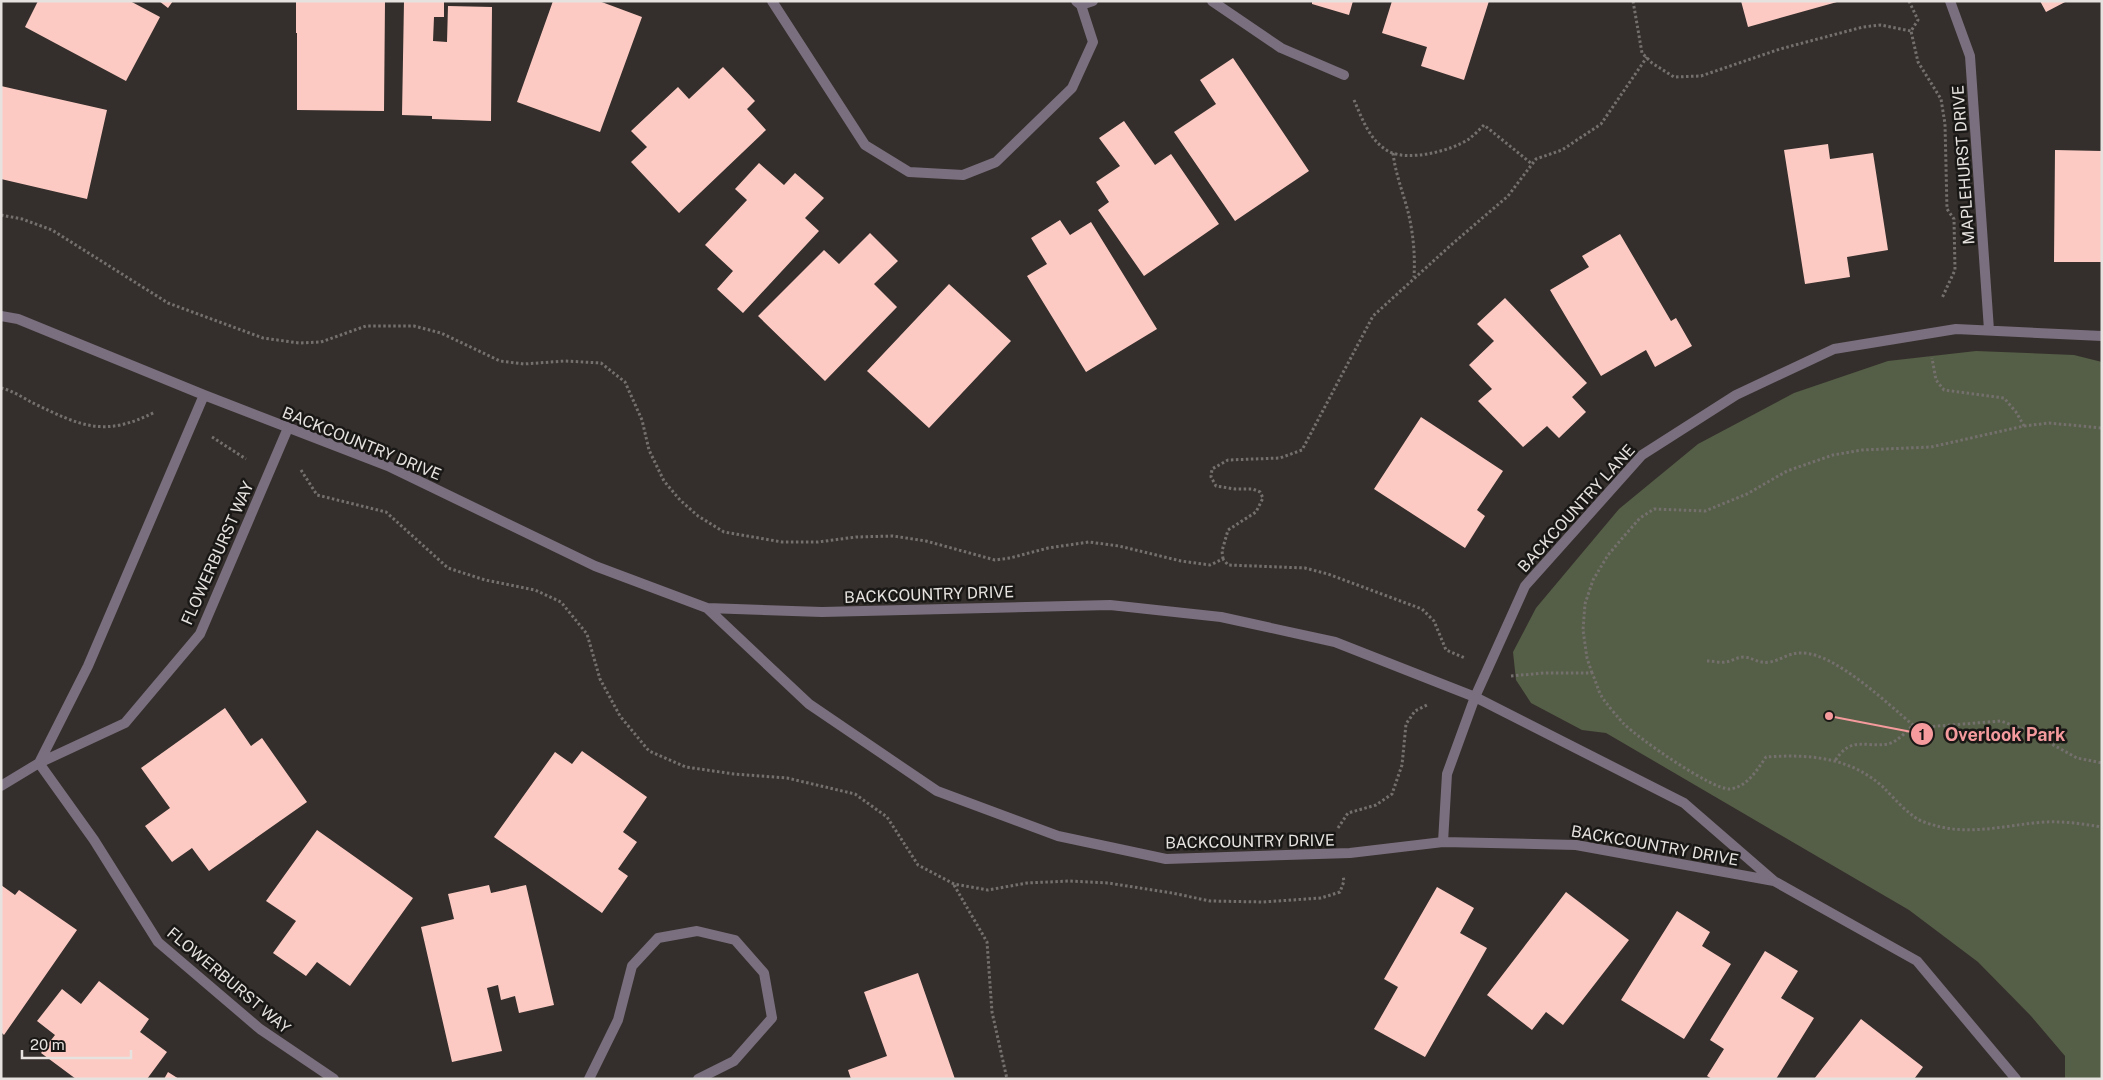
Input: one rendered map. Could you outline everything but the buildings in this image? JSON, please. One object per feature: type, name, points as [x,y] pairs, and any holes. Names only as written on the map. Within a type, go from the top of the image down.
[{"type":"street","points":[[772,1],[865,145],[909,172],[963,174],[996,162],[1072,88],[1093,42],[1079,3],[1093,1]]},
{"type":"street","points":[[1212,1],[1281,48],[1344,75]]},
{"type":"street","name":"MAPLEHURST DRIVE","points":[[1950,1],[1970,56],[1990,330]]},
{"type":"street","name":"BACKCOUNTRY DRIVE","points":[[1,316],[18,319],[204,395],[388,466],[595,566],[707,608],[822,612],[1110,604],[1220,617],[1335,642],[1475,697],[1684,803],[1774,881],[1917,961],[2016,1079]]},
{"type":"street","name":"BACKCOUNTRY LANE","points":[[1443,842],[1447,774],[1475,697],[1525,586],[1642,455],[1736,395],[1834,349],[1956,329],[2102,336]]},
{"type":"street","points":[[39,763],[88,666],[204,395]]},
{"type":"street","name":"FLOWERBURST WAY","points":[[1,786],[39,763],[125,723],[200,634],[288,428]]},
{"type":"street","name":"BACKCOUNTRY DRIVE","points":[[707,608],[810,704],[937,791],[1058,836],[1166,859],[1340,854],[1443,842],[1576,845],[1774,881]]},
{"type":"street","name":"FLOWERBURST WAY","points":[[39,763],[94,840],[158,942],[260,1029],[334,1079]]},
{"type":"street","points":[[589,1079],[618,1020],[632,966],[658,938],[697,931],[735,940],[764,973],[772,1018],[734,1061],[698,1079]]},
{"type":"path","points":[[1634,1],[1642,53],[1674,77],[1701,76],[1780,49],[1863,27],[1881,25],[1910,31]]},
{"type":"path","points":[[1909,1],[1918,20],[1910,31]]},
{"type":"path","points":[[1910,31],[1918,62],[1941,99],[1945,124],[1947,209],[1954,219],[1955,270],[1942,298]]},
{"type":"path","points":[[1592,673],[1544,673],[1513,677],[1446,650],[1434,621],[1422,609],[1328,574],[1305,568],[1228,564],[1223,559],[1222,551],[1228,530],[1256,512],[1263,498],[1260,492],[1253,489],[1216,486],[1211,477],[1212,469],[1228,460],[1280,458],[1302,450],[1373,316],[1508,196],[1536,159],[1562,150],[1602,124],[1646,57]]},
{"type":"path","points":[[1354,100],[1369,133],[1386,150],[1393,153],[1402,156],[1439,152],[1469,139],[1484,125],[1532,164]]},
{"type":"path","points":[[1393,153],[1395,170],[1411,226],[1415,259],[1414,278]]},
{"type":"path","points":[[1,215],[22,219],[52,230],[168,303],[263,338],[299,342],[321,342],[366,326],[414,326],[441,333],[500,361],[524,364],[565,361],[601,362],[625,382],[642,420],[649,450],[664,481],[680,500],[698,516],[724,532],[782,542],[818,542],[856,537],[893,536],[926,541],[995,560],[1048,548],[1090,542],[1119,546],[1190,562],[1210,564],[1223,559]]},
{"type":"path","points":[[1932,358],[1936,380],[1944,390],[2004,398],[2016,412],[2024,426]]},
{"type":"path","points":[[1,388],[70,421],[99,428],[138,421],[155,412]]},
{"type":"path","points":[[2102,428],[2049,423],[2024,426],[1931,447],[1862,450],[1833,455],[1786,471],[1747,494],[1705,510],[1654,509],[1640,518],[1625,535],[1608,555],[1592,580],[1585,604],[1583,630],[1587,658],[1602,697],[1623,723],[1654,748],[1707,781],[1729,789],[1746,783],[1766,757],[1805,756],[1827,758],[1871,776],[1922,822],[1956,831],[1987,830],[2047,822],[2076,822],[2102,827]]},
{"type":"path","points":[[212,436],[246,459]]},
{"type":"path","points":[[1707,661],[1727,662],[1738,657],[1746,657],[1759,663],[1772,662],[1783,656],[1802,652],[1820,656],[1860,681],[1913,725],[1926,727],[2001,721],[2028,731],[2077,758],[2102,763]]},
{"type":"path","points":[[1835,761],[1842,751],[1852,745],[1890,744],[1913,725]]},
{"type":"path","points":[[954,884],[987,942],[992,1012],[1008,1079]]},
{"type":"green space","points":[[1976,351],[2074,355],[2102,362],[2102,1079],[2065,1079],[2065,1056],[2031,1016],[1978,962],[1909,910],[1606,733],[1582,730],[1531,703],[1516,680],[1513,652],[1536,608],[1619,509],[1698,444],[1794,393],[1888,361]]},
{"type":"place","name":"Overlook Park","points":[[1829,716]]}]
